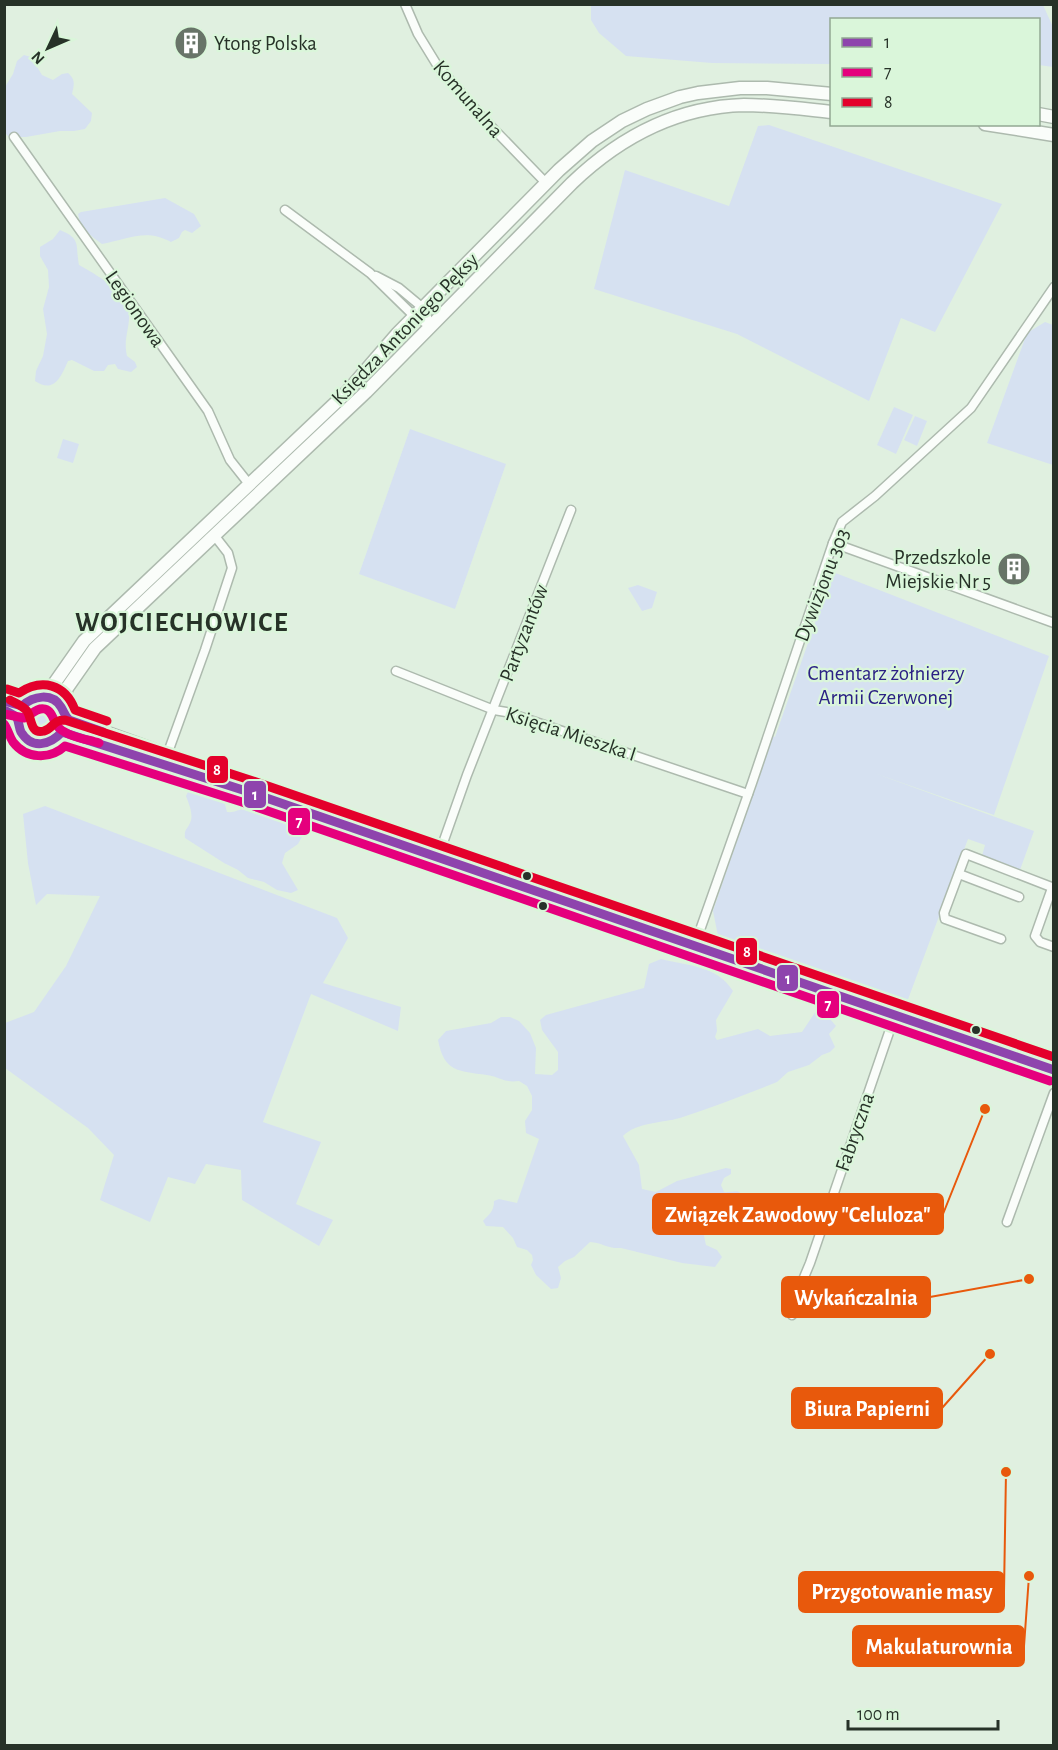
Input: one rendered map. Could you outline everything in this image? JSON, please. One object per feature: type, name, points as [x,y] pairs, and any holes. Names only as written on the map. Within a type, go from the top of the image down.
[{"type":"main road","name":"Księdza Antoniego Pęksy","points":[[42,696],[49,691],[84,641],[348,391],[398,333],[546,183],[600,135],[641,112],[680,97],[715,90],[767,88],[830,94]]},
{"type":"main road","name":"Księdza Antoniego Pęksy","points":[[63,712],[67,688],[95,648],[358,400],[579,176],[605,154],[630,137],[671,119],[704,110],[744,105],[830,112]]},
{"type":"main road","points":[[997,126],[1053,135]]},
{"type":"main road","points":[[63,712],[62,732],[48,743],[37,744],[25,738],[20,732],[19,712],[31,698],[42,696],[53,699],[70,720],[167,755],[246,791]]},
{"type":"main road","points":[[4,701],[19,712]]},
{"type":"main road","points":[[4,710],[19,712]]},
{"type":"main road","points":[[62,732],[246,791],[1053,1070]]},
{"type":"street","name":"Komunalna","points":[[405,4],[418,34],[437,65],[484,119],[546,183]]},
{"type":"street","name":"Legionowa","points":[[14,137],[208,411],[230,459],[249,484]]},
{"type":"street","points":[[285,210],[370,273],[399,288],[431,326]]},
{"type":"street","name":"Dywizjonu 303","points":[[694,947],[842,522],[875,496],[971,408],[1053,287]]},
{"type":"street","name":"Partyzantów","points":[[438,857],[467,775],[571,510]]},
{"type":"street","points":[[167,755],[232,568],[228,553],[214,535]]},
{"type":"street","points":[[833,543],[1053,623]]},
{"type":"street","name":"Księcia Mieszka I","points":[[396,671],[494,710],[516,715],[748,794]]},
{"type":"street","points":[[1001,939],[945,919],[944,913],[966,854],[1053,888],[1035,936],[1040,942],[1053,947]]},
{"type":"street","points":[[959,874],[1019,897]]},
{"type":"street","name":"Fabryczna","points":[[792,1315],[790,1311],[810,1263],[895,1015]]},
{"type":"street","points":[[1007,1222],[1053,1094]]},
{"type":"green space","points":[[591,4],[1043,5],[1053,27],[1053,67],[1040,65],[1040,18],[830,18],[830,64],[712,63],[626,56],[599,33],[591,20]]},
{"type":"green space","points":[[24,55],[31,57],[42,75],[53,80],[62,74],[68,73],[71,76],[74,83],[72,94],[92,113],[91,121],[85,129],[26,137],[9,137],[5,133],[5,87],[13,74],[17,61]]},
{"type":"green space","points":[[769,125],[1002,204],[935,332],[901,318],[869,401],[737,334],[594,289],[625,170],[729,206],[758,126]]},
{"type":"green space","points":[[165,198],[194,214],[201,226],[192,233],[185,230],[179,238],[171,242],[145,235],[102,244],[90,235],[79,219],[78,214],[81,212]]},
{"type":"green space","points":[[60,230],[75,240],[79,265],[110,284],[127,305],[129,319],[126,350],[127,356],[135,362],[137,367],[131,372],[118,369],[115,364],[108,365],[104,371],[94,371],[72,360],[68,361],[59,378],[52,385],[42,385],[35,381],[47,334],[43,309],[49,287],[48,270],[40,256],[40,247],[53,239]]},
{"type":"green space","points":[[1045,322],[1053,325],[1053,465],[987,443],[1027,333]]},
{"type":"green space","points":[[894,407],[913,415],[896,454],[877,445]]},
{"type":"green space","points":[[915,416],[927,421],[917,446],[904,440]]},
{"type":"green space","points":[[410,429],[506,464],[455,609],[359,574]]},
{"type":"green space","points":[[63,439],[79,444],[73,463],[57,458]]},
{"type":"green space","name":"Cmentarz żołnierzy Armii Czerwonej","points":[[833,572],[1049,656],[994,815],[874,773],[1034,831],[1020,870],[982,856],[985,845],[968,839],[907,1002],[718,936],[713,911],[772,736],[775,737]]},
{"type":"green space","points":[[638,585],[657,592],[652,608],[642,611],[628,588]]},
{"type":"green space","points":[[40,706],[50,710],[54,720],[50,730],[40,734],[30,730],[26,720],[30,710]]},
{"type":"green space","points":[[189,790],[200,791],[225,804],[227,812],[252,810],[301,829],[303,835],[298,844],[285,853],[282,863],[298,890],[291,893],[277,890],[264,882],[248,878],[185,838],[185,831],[191,817],[186,796]]},
{"type":"green space","points":[[45,806],[337,918],[348,938],[323,983],[401,1007],[398,1031],[311,994],[263,1122],[321,1142],[296,1204],[333,1220],[319,1246],[242,1200],[241,1170],[206,1164],[195,1184],[168,1177],[150,1222],[100,1200],[114,1155],[88,1128],[5,1068],[5,1023],[34,1012],[66,966],[100,896],[47,894],[36,905],[28,863],[23,814]]},
{"type":"green space","points":[[661,959],[710,971],[726,982],[733,991],[716,1020],[715,1037],[717,1040],[758,1029],[770,1036],[802,1032],[816,1011],[824,1012],[836,1026],[829,1034],[835,1047],[809,1065],[788,1072],[777,1082],[680,1118],[642,1125],[623,1136],[639,1165],[642,1189],[656,1192],[677,1181],[726,1168],[731,1169],[731,1174],[724,1178],[721,1185],[724,1192],[739,1192],[755,1212],[708,1228],[704,1236],[706,1245],[717,1250],[722,1257],[715,1267],[682,1263],[590,1242],[574,1257],[558,1267],[561,1278],[558,1288],[551,1289],[536,1275],[531,1265],[532,1255],[527,1250],[517,1247],[513,1238],[503,1227],[486,1226],[483,1221],[492,1210],[494,1201],[499,1199],[517,1203],[539,1139],[526,1133],[525,1121],[532,1110],[532,1096],[527,1086],[519,1081],[506,1081],[454,1068],[444,1058],[438,1040],[446,1031],[491,1023],[501,1017],[510,1017],[519,1021],[530,1033],[536,1048],[535,1074],[552,1075],[558,1070],[558,1052],[542,1030],[540,1020],[546,1015],[644,988],[649,964]]},
{"type":"transit line","name":"8","points":[[7,689],[19,693],[36,686],[52,686],[65,694],[75,710],[107,721]]},
{"type":"transit line","name":"1","points":[[4,701],[22,706],[31,700],[48,697],[57,702],[69,720],[103,732]]},
{"type":"transit line","name":"8","points":[[10,700],[27,711],[36,731],[47,730],[57,721],[65,720],[250,780],[1054,1057]]},
{"type":"transit line","name":"7","points":[[4,714],[24,718],[37,710],[45,709],[50,712],[57,726],[63,731],[99,743]]},
{"type":"transit line","name":"1","points":[[4,710],[16,717],[21,732],[30,741],[41,744],[52,740],[62,732],[246,791],[1054,1070]]},
{"type":"transit line","name":"7","points":[[4,724],[13,742],[24,752],[38,756],[52,754],[65,746],[242,802],[1050,1081]]},
{"type":"place","name":"Ytong Polska","points":[[191,43]]},
{"type":"place","name":"Przedszkole Miejskie Nr 5","points":[[1014,569]]},
{"type":"place","name":"Związek Zawodowy \"Celuloza\"","points":[[985,1109]]},
{"type":"place","name":"Wykańczalnia","points":[[1029,1279]]},
{"type":"place","name":"Biura Papierni","points":[[990,1354]]},
{"type":"place","name":"Przygotowanie masy","points":[[1006,1472]]},
{"type":"place","name":"Makulaturownia","points":[[1029,1576]]},
{"type":"district","name":"WOJCIECHOWICE","points":[[182,622]]}]
